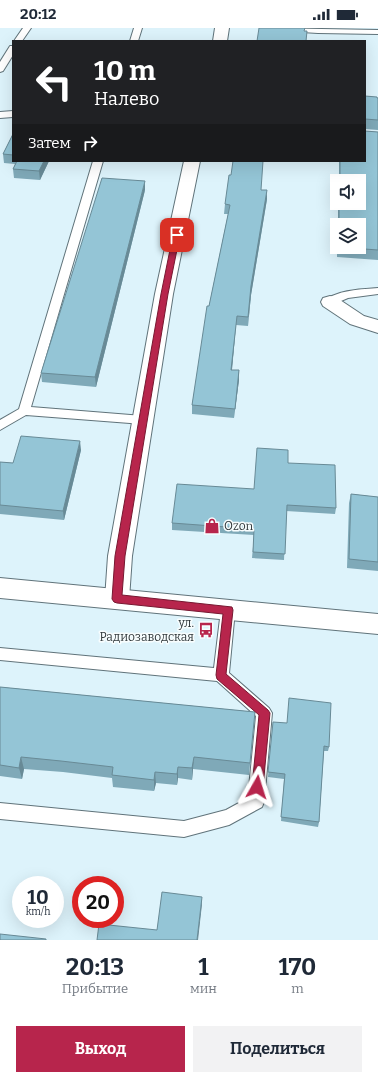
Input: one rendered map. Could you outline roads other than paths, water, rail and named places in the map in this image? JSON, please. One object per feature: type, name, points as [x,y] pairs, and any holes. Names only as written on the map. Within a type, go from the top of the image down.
[{"type":"street","points":[[220,40],[222,28]]},
{"type":"street","points":[[117,599],[120,556],[164,294],[192,162]]},
{"type":"street","points":[[330,302],[357,320],[378,327]]},
{"type":"street","points":[[0,588],[378,624]]},
{"type":"lane","points":[[19,40],[26,28]]},
{"type":"lane","points":[[134,40],[138,28]]},
{"type":"lane","points":[[269,28],[378,32]]},
{"type":"lane","points":[[317,40],[318,30]]},
{"type":"lane","points":[[0,69],[12,50]]},
{"type":"lane","points":[[0,115],[12,114]]},
{"type":"lane","points":[[24,411],[98,162]]},
{"type":"lane","points":[[330,302],[346,295],[378,291]]},
{"type":"lane","points":[[0,426],[24,411],[143,420]]},
{"type":"lane","points":[[221,675],[228,610]]},
{"type":"lane","points":[[0,654],[221,675],[264,713],[256,802],[229,817],[184,829],[0,811]]},
{"type":"place","name":"Ozon","points":[[212,526]]},
{"type":"place","name":"ул. Радиозаводская","points":[[206,630]]}]
